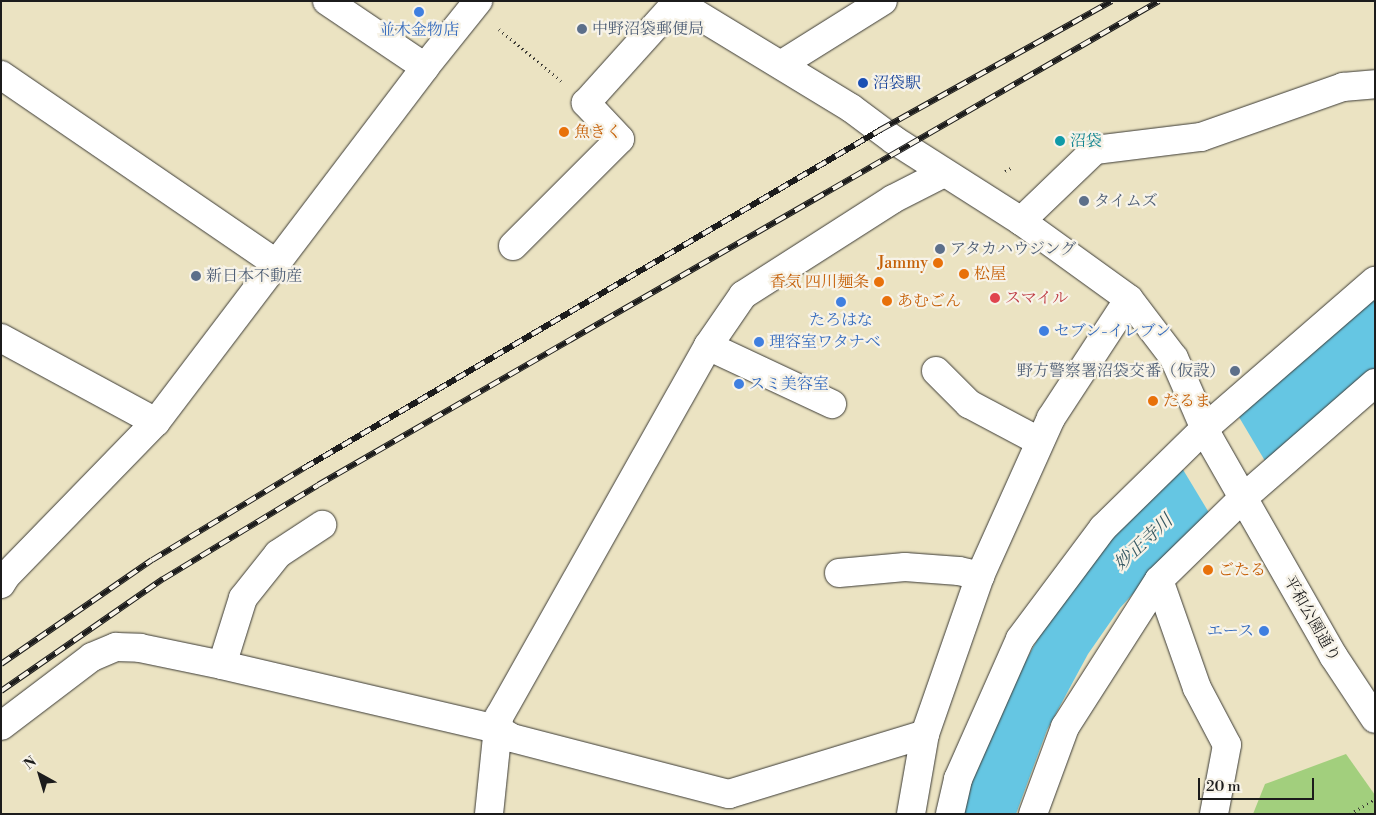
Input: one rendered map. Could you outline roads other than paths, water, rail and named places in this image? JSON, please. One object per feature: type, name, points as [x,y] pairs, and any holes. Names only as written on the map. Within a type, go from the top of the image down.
[{"type":"street","points":[[328,1],[425,67]]},
{"type":"street","points":[[782,64],[883,1]]},
{"type":"street","points":[[513,246],[620,139],[586,103],[676,2]]},
{"type":"street","name":"平和公園通り","points":[[676,2],[782,64],[851,108],[894,140],[1021,221],[1129,299],[1174,358],[1207,433],[1334,657],[1375,719]]},
{"type":"street","points":[[3,578],[156,422],[425,67],[476,4]]},
{"type":"street","points":[[1,75],[277,264]]},
{"type":"street","points":[[1021,221],[1095,150],[1201,137],[1343,87],[1375,84]]},
{"type":"street","points":[[489,814],[493,791],[497,729],[504,709],[708,346],[743,295],[893,199],[944,173]]},
{"type":"street","points":[[950,814],[958,779],[1020,639],[1103,528],[1375,280]]},
{"type":"street","points":[[911,814],[924,734],[980,576],[1050,418],[1129,299]]},
{"type":"street","points":[[1,338],[156,422]]},
{"type":"street","points":[[708,346],[832,404]]},
{"type":"street","points":[[936,371],[969,404],[1040,441]]},
{"type":"street","points":[[1032,814],[1065,727],[1159,580],[1241,494],[1375,383]]},
{"type":"street","points":[[222,665],[243,598],[278,554],[322,525]]},
{"type":"street","points":[[839,573],[905,567],[959,571],[980,576]]},
{"type":"street","points":[[1159,580],[1197,688],[1227,745],[1214,814]]},
{"type":"street","points":[[1,726],[92,657],[116,647],[140,648],[222,665],[497,729],[512,738],[730,804],[924,734]]},
{"type":"water","name":"妙正寺川","points":[[1375,295],[1375,369],[1183,539],[1120,608],[1088,654],[1047,730],[1016,814],[962,814],[968,788],[1009,691],[1041,633],[1094,558],[1148,496]]},
{"type":"railway","points":[[1,664],[152,560],[304,468],[880,130],[1112,1]]},
{"type":"railway","points":[[1,691],[163,579],[318,485],[1159,1]]},
{"type":"place","name":"並木金物店","points":[[419,12]]},
{"type":"place","name":"中野沼袋郵便局","points":[[582,29]]},
{"type":"place","name":"沼袋駅","points":[[863,83]]},
{"type":"place","name":"魚きく","points":[[564,132]]},
{"type":"place","name":"沼袋","points":[[1060,141]]},
{"type":"place","name":"タイムズ","points":[[1084,201]]},
{"type":"place","name":"アタカハウジング","points":[[940,249]]},
{"type":"place","name":"Jammy","points":[[938,263]]},
{"type":"place","name":"松屋","points":[[964,274]]},
{"type":"place","name":"新日本不動産","points":[[196,276]]},
{"type":"place","name":"香気 四川麺条","points":[[879,282]]},
{"type":"place","name":"スマイル","points":[[995,298]]},
{"type":"place","name":"あむごん","points":[[887,301]]},
{"type":"place","name":"たろはな","points":[[841,302]]},
{"type":"place","name":"セブン-イレブン","points":[[1044,331]]},
{"type":"place","name":"理容室ワタナベ","points":[[759,342]]},
{"type":"place","name":"野方警察署沼袋交番（仮設）","points":[[1235,371]]},
{"type":"place","name":"スミ美容室","points":[[739,384]]},
{"type":"place","name":"だるま","points":[[1153,401]]},
{"type":"place","name":"ごたる","points":[[1208,570]]},
{"type":"place","name":"エース","points":[[1264,631]]}]
